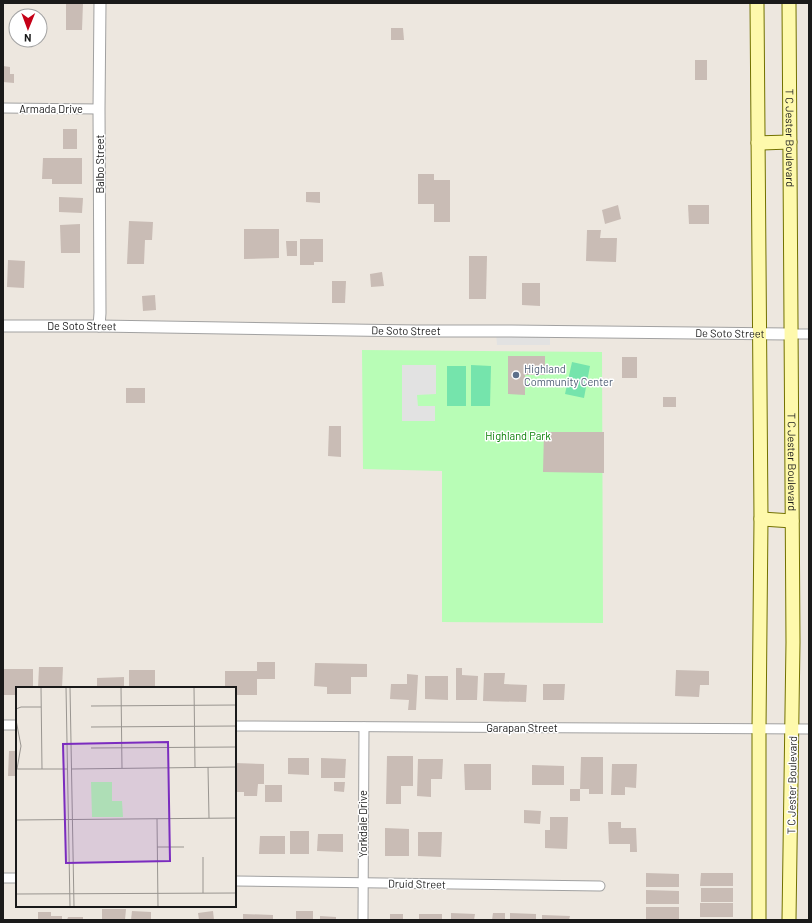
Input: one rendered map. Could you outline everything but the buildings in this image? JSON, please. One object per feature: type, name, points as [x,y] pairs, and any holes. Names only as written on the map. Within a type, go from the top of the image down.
[{"type":"main road","points":[[757,3],[761,519],[759,920]]},
{"type":"main road","name":"T C Jester Boulevard","points":[[789,3],[793,642],[789,920]]},
{"type":"main road","points":[[758,143],[790,142]]},
{"type":"main road","points":[[761,519],[792,521]]},
{"type":"street","name":"Balbo Street","points":[[99,326],[100,3]]},
{"type":"street","name":"Armada Drive","points":[[3,108],[99,109]]},
{"type":"street","name":"De Soto Street","points":[[3,326],[809,334]]},
{"type":"street","points":[[3,725],[16,725]]},
{"type":"street","name":"Garapan Street","points":[[236,726],[809,729]]},
{"type":"street","name":"Yorkdale Drive","points":[[363,920],[364,727]]},
{"type":"street","points":[[3,878],[16,878]]},
{"type":"street","name":"Druid Street","points":[[236,881],[600,886]]},
{"type":"green space","name":"Highland Park","points":[[362,350],[602,352],[603,623],[442,622],[442,471],[363,469]]},
{"type":"green space","points":[[572,362],[590,366],[584,398],[565,394]]},
{"type":"green space","points":[[471,365],[491,366],[490,406],[471,406]]},
{"type":"green space","points":[[447,366],[466,366],[466,406],[447,406]]},
{"type":"shaded area","points":[[496,331],[550,331],[550,345],[497,345]]},
{"type":"shaded area","points":[[402,365],[436,365],[436,394],[417,395],[418,406],[435,406],[435,421],[402,421]]},
{"type":"place","name":"Highland Community Center","points":[[516,375]]}]
